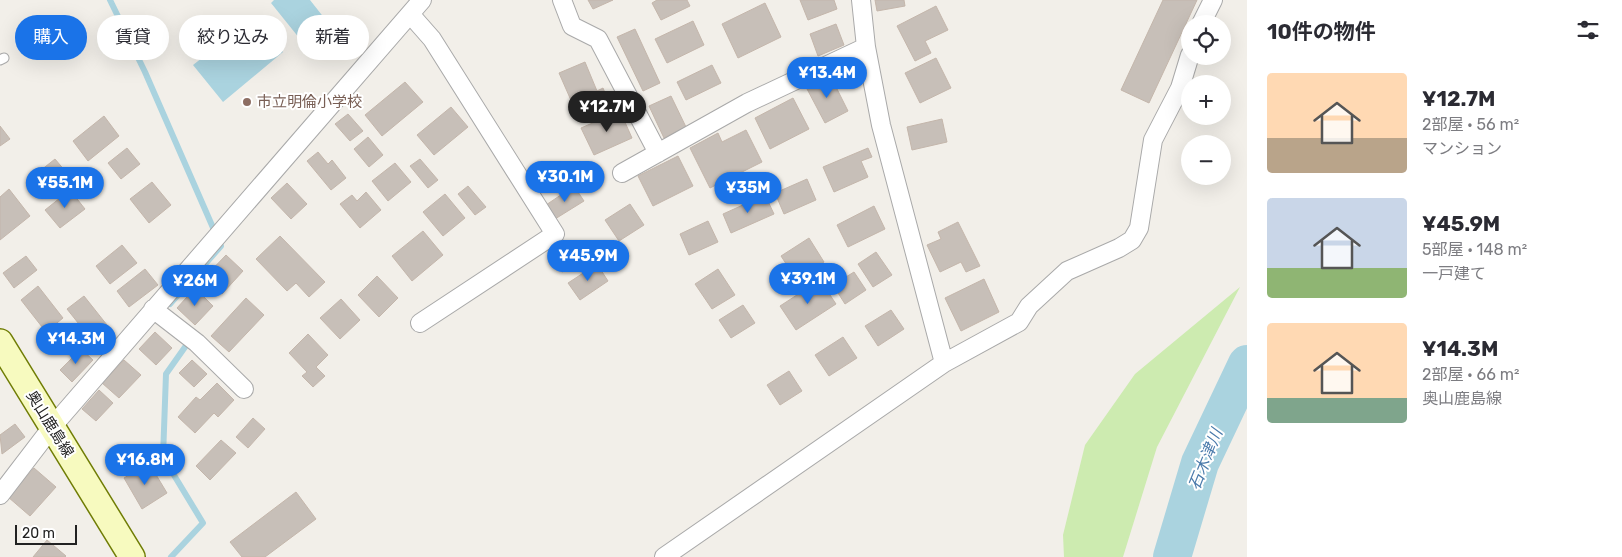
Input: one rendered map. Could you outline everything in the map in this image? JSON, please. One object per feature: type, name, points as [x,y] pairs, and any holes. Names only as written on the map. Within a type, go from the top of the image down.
[{"type":"main road","name":"奥山鹿島線","points":[[0,342],[132,557]]},
{"type":"street","points":[[0,494],[52,427],[422,0]]},
{"type":"street","points":[[562,0],[572,26],[598,39],[658,153]]},
{"type":"street","points":[[861,0],[866,47],[881,125],[944,363]]},
{"type":"street","points":[[1206,15],[1213,0]]},
{"type":"street","points":[[410,14],[432,39],[555,234],[420,323]]},
{"type":"street","points":[[622,173],[747,103],[866,47]]},
{"type":"street","points":[[664,557],[944,363],[1019,322],[1029,306],[1067,271],[1120,248],[1132,240],[1139,228],[1152,140],[1180,88],[1187,65]]},
{"type":"street","points":[[154,309],[191,338],[244,389]]},
{"type":"green space","points":[[1240,287],[1157,447],[1123,557],[1064,557],[1063,535],[1085,445],[1135,374]]},
{"type":"water","points":[[274,0],[310,0],[322,15],[297,15],[297,35],[287,23],[287,15],[281,15],[271,3]]},
{"type":"water","points":[[199,60],[273,60],[223,102],[193,65]]},
{"type":"building","points":[[588,0],[613,0],[593,9]]},
{"type":"building","points":[[657,0],[687,0],[690,6],[661,20],[652,3]]},
{"type":"building","points":[[800,0],[834,0],[837,9],[808,20]]},
{"type":"building","points":[[875,0],[904,0],[905,6],[877,11]]},
{"type":"building","points":[[1163,0],[1197,0],[1190,15],[1181,15],[1181,34],[1149,103],[1121,90]]},
{"type":"building","points":[[765,3],[781,37],[738,58],[722,24]]},
{"type":"building","points":[[936,6],[948,30],[925,41],[931,53],[915,61],[897,26]]},
{"type":"building","points":[[693,21],[704,45],[667,63],[655,39]]},
{"type":"building","points":[[836,24],[844,45],[818,56],[810,34]]},
{"type":"building","points":[[635,29],[660,83],[643,91],[617,37]]},
{"type":"building","points":[[936,58],[951,88],[920,103],[905,73]]},
{"type":"building","points":[[585,62],[597,91],[603,88],[608,100],[577,114],[559,73]]},
{"type":"building","points":[[712,65],[721,83],[686,100],[677,82]]},
{"type":"building","points":[[830,75],[848,111],[825,123],[806,87]]},
{"type":"building","points":[[405,82],[423,102],[382,136],[365,115]]},
{"type":"building","points":[[671,96],[686,127],[664,138],[649,106]]},
{"type":"building","points":[[793,98],[809,129],[770,149],[755,118]]},
{"type":"building","points":[[451,107],[468,127],[434,155],[417,135]]},
{"type":"building","points":[[620,111],[632,138],[594,155],[581,128]]},
{"type":"building","points":[[348,114],[363,131],[350,141],[335,124]]},
{"type":"building","points":[[104,116],[119,136],[88,161],[73,141]]},
{"type":"building","points":[[942,119],[947,142],[912,150],[907,127]]},
{"type":"building","points":[[0,126],[10,139],[0,146]]},
{"type":"building","points":[[746,130],[762,162],[710,188],[690,148],[718,133],[722,142]]},
{"type":"building","points":[[368,137],[383,155],[369,167],[354,149]]},
{"type":"building","points":[[127,148],[140,164],[121,179],[108,163]]},
{"type":"building","points":[[868,148],[872,157],[861,161],[868,177],[834,192],[823,167]]},
{"type":"building","points":[[318,152],[328,164],[332,160],[346,178],[331,190],[307,161]]},
{"type":"building","points":[[678,156],[693,186],[653,206],[638,176]]},
{"type":"building","points":[[55,159],[66,172],[42,191],[31,178]]},
{"type":"building","points":[[420,159],[438,180],[428,188],[410,166]]},
{"type":"building","points":[[395,163],[411,182],[388,201],[372,181]]},
{"type":"building","points":[[807,179],[816,200],[784,214],[775,193]]},
{"type":"building","points":[[152,182],[171,205],[149,223],[130,199]]},
{"type":"building","points":[[287,183],[307,204],[291,219],[271,198]]},
{"type":"building","points":[[468,186],[486,207],[475,215],[458,194]]},
{"type":"building","points":[[574,186],[584,201],[555,219],[546,205]]},
{"type":"building","points":[[9,189],[30,216],[0,240],[0,197]]},
{"type":"building","points":[[70,190],[85,209],[60,228],[45,210]]},
{"type":"building","points":[[366,192],[381,210],[360,228],[340,204],[352,195],[357,201]]},
{"type":"building","points":[[445,194],[465,218],[443,236],[423,212]]},
{"type":"building","points":[[765,195],[774,214],[731,233],[723,214]]},
{"type":"building","points":[[630,204],[644,225],[619,241],[605,220]]},
{"type":"building","points":[[874,206],[885,229],[848,247],[837,225]]},
{"type":"building","points":[[708,221],[718,242],[689,255],[680,234]]},
{"type":"building","points":[[958,222],[980,266],[966,272],[961,262],[940,272],[927,245],[941,239],[938,232]]},
{"type":"building","points":[[423,231],[443,255],[412,281],[392,256]]},
{"type":"building","points":[[280,236],[325,282],[309,297],[296,283],[287,291],[256,259]]},
{"type":"building","points":[[809,238],[824,262],[796,279],[781,256]]},
{"type":"building","points":[[579,243],[587,256],[562,272],[551,255],[566,245],[569,249]]},
{"type":"building","points":[[122,245],[137,263],[110,284],[96,266]]},
{"type":"building","points":[[876,252],[892,275],[873,287],[858,264]]},
{"type":"building","points":[[226,255],[243,271],[222,294],[204,278]]},
{"type":"building","points":[[26,256],[37,270],[14,288],[3,273]]},
{"type":"building","points":[[597,264],[608,281],[580,300],[568,283]]},
{"type":"building","points":[[145,269],[158,285],[129,307],[117,291]]},
{"type":"building","points":[[718,269],[735,295],[712,309],[695,284]]},
{"type":"building","points":[[854,272],[866,290],[845,304],[833,285]]},
{"type":"building","points":[[377,276],[398,298],[379,317],[358,295]]},
{"type":"building","points":[[984,279],[999,312],[961,331],[945,298]]},
{"type":"building","points":[[820,280],[836,304],[796,330],[780,306]]},
{"type":"building","points":[[38,286],[63,318],[46,332],[21,300]]},
{"type":"building","points":[[195,288],[213,306],[195,325],[177,308]]},
{"type":"building","points":[[84,296],[111,330],[94,343],[67,309]]},
{"type":"building","points":[[246,298],[264,315],[229,352],[211,336]]},
{"type":"building","points":[[341,299],[360,320],[340,339],[320,318]]},
{"type":"building","points":[[743,305],[755,323],[731,338],[719,320]]},
{"type":"building","points":[[891,310],[904,329],[878,346],[865,326]]},
{"type":"building","points":[[155,332],[172,348],[156,365],[139,349]]},
{"type":"building","points":[[308,334],[328,355],[316,367],[325,376],[313,387],[302,376],[307,372],[289,353]]},
{"type":"building","points":[[843,337],[857,358],[829,376],[815,355]]},
{"type":"building","points":[[81,349],[93,360],[72,382],[60,370]]},
{"type":"building","points":[[124,360],[141,375],[119,398],[102,383]]},
{"type":"building","points":[[192,360],[207,374],[194,387],[179,373]]},
{"type":"building","points":[[789,371],[802,391],[780,405],[767,385]]},
{"type":"building","points":[[217,383],[234,400],[218,417],[214,413],[195,433],[178,417],[196,397],[200,400]]},
{"type":"building","points":[[99,390],[113,403],[96,421],[82,409]]},
{"type":"building","points":[[253,418],[265,429],[248,448],[236,437]]},
{"type":"building","points":[[15,424],[25,437],[2,454],[0,435]]},
{"type":"building","points":[[221,440],[236,453],[210,480],[196,466]]},
{"type":"building","points":[[149,463],[167,493],[142,509],[124,478]]},
{"type":"building","points":[[34,468],[56,487],[30,516],[8,497]]},
{"type":"building","points":[[296,492],[316,519],[265,557],[242,557],[230,542]]},
{"type":"building","points":[[47,540],[66,556],[33,557]]},
{"type":"waterway","points":[[110,0],[145,72],[221,246],[170,304]]},
{"type":"waterway","points":[[171,557],[203,523],[163,457],[166,374],[190,340]]},
{"type":"waterway","name":"石木津川","points":[[1172,557],[1200,463],[1247,364]]},
{"type":"place","name":"市立明倫小学校","points":[[247,102]]}]
